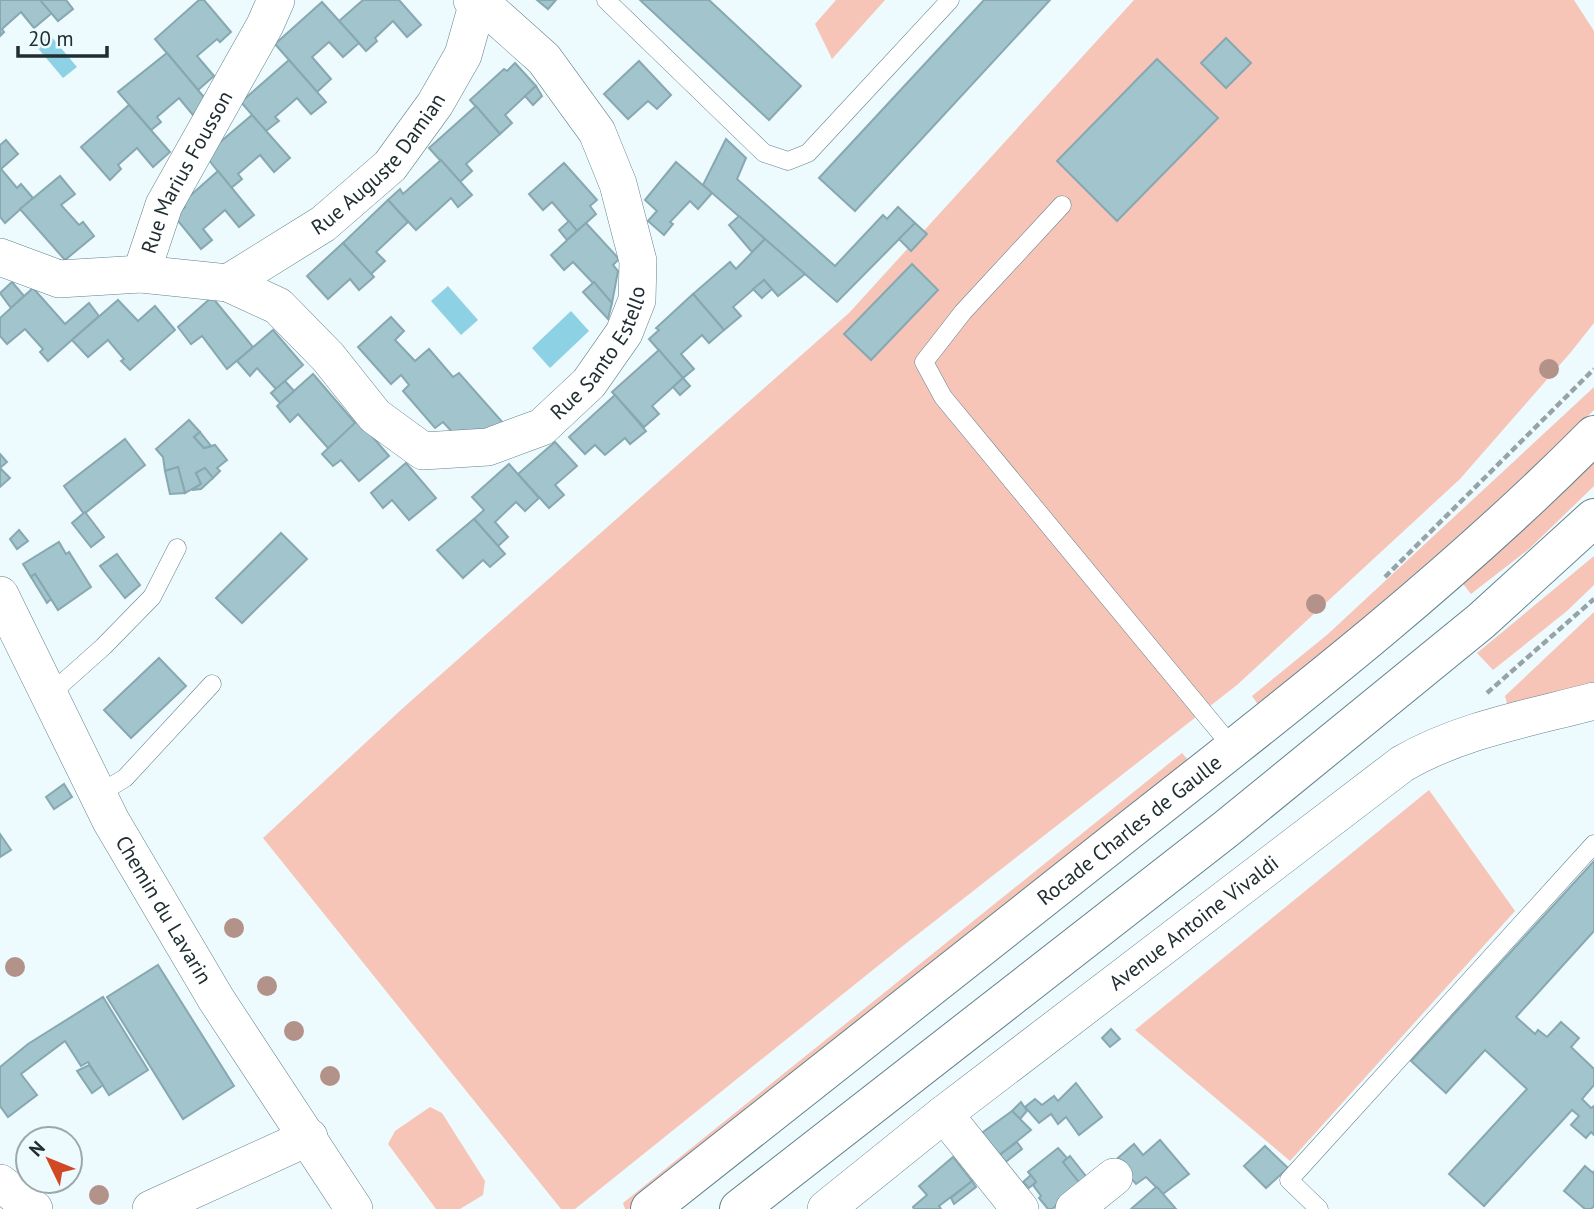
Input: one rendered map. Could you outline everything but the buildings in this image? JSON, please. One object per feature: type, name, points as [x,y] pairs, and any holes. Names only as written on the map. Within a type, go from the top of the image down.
[{"type":"main road","name":"Rocade Charles de Gaulle","points":[[650,1209],[1233,748],[1457,561],[1543,486],[1594,435]]},
{"type":"main road","points":[[739,1209],[1237,820],[1481,621],[1594,518]]},
{"type":"street","name":"Rue Marius Fousson","points":[[141,274],[164,205],[265,25],[276,0]]},
{"type":"street","name":"Rue Santo Estello","points":[[0,257],[59,279],[141,274],[228,283],[278,306],[328,357],[375,416],[423,451],[488,447],[542,427],[589,383],[624,333],[637,300],[638,261],[618,184],[597,132],[544,59],[476,1]]},
{"type":"street","name":"Rue Auguste Damian","points":[[228,283],[323,224],[390,166],[435,104],[463,55],[476,1]]},
{"type":"street","name":"Chemin du Lavarin","points":[[0,595],[111,821],[216,999],[354,1209]]},
{"type":"street","name":"Avenue Antoine Vivaldi","points":[[826,1209],[944,1114],[1402,764],[1430,750],[1484,730],[1594,702]]},
{"type":"street","points":[[944,1114],[1020,1209]]},
{"type":"street","points":[[151,1209],[309,1137]]},
{"type":"street","points":[[1074,1209],[1114,1177]]},
{"type":"street","points":[[0,1183],[34,1209]]},
{"type":"lane","points":[[606,0],[764,153],[788,161],[808,153],[950,0]]},
{"type":"lane","points":[[1062,205],[963,312],[924,362],[943,397],[1233,748]]},
{"type":"lane","points":[[48,696],[103,647],[152,597],[177,548]]},
{"type":"lane","points":[[97,794],[125,778],[212,684]]},
{"type":"lane","points":[[1319,1209],[1289,1180],[1594,844]]},
{"type":"path","points":[[1430,534],[1594,369]]},
{"type":"path","points":[[1484,695],[1594,599]]},
{"type":"shaded area","points":[[836,0],[885,0],[832,59],[815,24]]},
{"type":"shaded area","points":[[1134,0],[1574,0],[1594,31],[1594,323],[1460,479],[1237,685],[904,945],[575,1209],[561,1209],[263,838],[403,708],[849,313]]},
{"type":"shaded area","points":[[1594,387],[1594,410],[1554,449],[1430,561],[1259,706],[1252,696],[1328,634]]},
{"type":"shaded area","points":[[1594,457],[1594,486],[1529,549],[1471,594],[1460,580]]},
{"type":"shaded area","points":[[1594,556],[1594,585],[1567,611],[1493,670],[1477,653]]},
{"type":"shaded area","points":[[1594,612],[1594,693],[1508,707],[1505,696]]},
{"type":"shaded area","points":[[1182,753],[1189,761],[629,1209],[625,1209],[623,1203]]},
{"type":"shaded area","points":[[1429,790],[1515,911],[1290,1161],[1135,1030]]},
{"type":"shaded area","points":[[430,1107],[442,1113],[485,1181],[483,1195],[460,1209],[436,1209],[388,1144],[395,1131]]},
{"type":"water","points":[[50,35],[77,67],[63,78],[36,46]]},
{"type":"water","points":[[448,286],[478,320],[461,335],[431,301]]},
{"type":"water","points":[[571,311],[589,331],[550,368],[532,348]]}]
